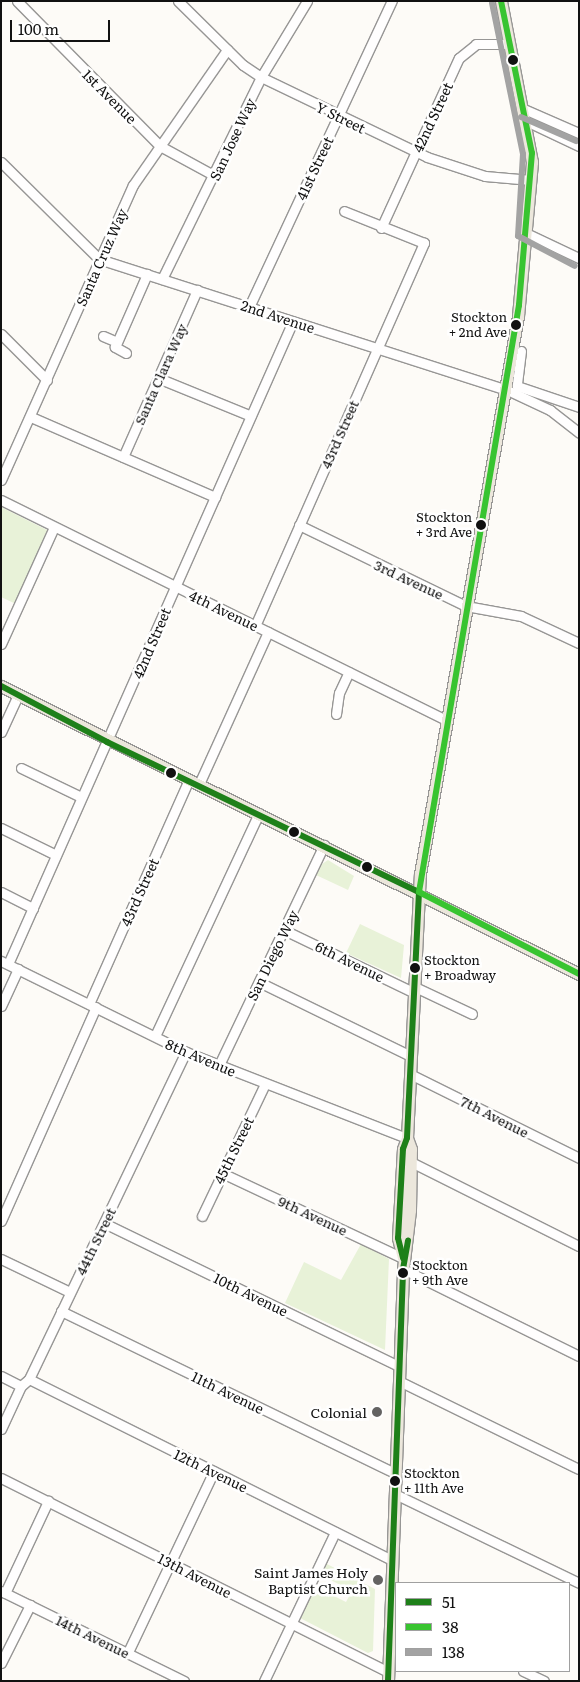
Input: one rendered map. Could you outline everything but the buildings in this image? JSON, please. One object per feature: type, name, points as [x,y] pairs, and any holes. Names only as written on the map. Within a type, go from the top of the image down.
[{"type":"main road","points":[[403,1263],[398,1238],[403,1149],[407,1138],[419,892],[466,606],[519,305],[531,180],[532,153],[501,1]]},
{"type":"main road","points":[[1,686],[108,742],[194,781],[324,845],[579,974]]},
{"type":"main road","points":[[388,1676],[393,1607],[392,1560],[403,1263],[409,1236],[412,1149],[407,1138]]},
{"type":"street","name":"1st Avenue","points":[[17,1],[160,146],[215,176]]},
{"type":"street","name":"Y Street","points":[[178,1],[227,50],[261,77],[416,153],[485,176],[531,180]]},
{"type":"street","name":"San Jose Way","points":[[162,279],[215,176],[261,77],[307,1]]},
{"type":"street","name":"41st Street","points":[[249,307],[392,1]]},
{"type":"street","name":"42nd Street","points":[[382,228],[464,52],[483,43],[510,44]]},
{"type":"street","name":"Santa Cruz Way","points":[[1,480],[31,417],[133,185],[227,50]]},
{"type":"street","points":[[524,109],[579,132]]},
{"type":"street","points":[[526,121],[579,146]]},
{"type":"street","name":"2nd Avenue","points":[[1,162],[99,259],[505,389],[550,410],[579,433]]},
{"type":"street","points":[[344,211],[382,228]]},
{"type":"street","name":"43rd Street","points":[[255,626],[424,243],[382,228]]},
{"type":"street","points":[[526,233],[579,258]]},
{"type":"street","points":[[126,353],[115,347],[147,274]]},
{"type":"street","name":"Santa Clara Way","points":[[123,457],[197,290]]},
{"type":"street","name":"42nd Street","points":[[5,962],[33,908],[108,742],[293,321]]},
{"type":"street","points":[[1,334],[47,380]]},
{"type":"street","points":[[103,336],[117,342]]},
{"type":"street","points":[[521,351],[517,386],[579,407]]},
{"type":"street","points":[[158,378],[251,416]]},
{"type":"street","points":[[31,417],[216,497]]},
{"type":"street","name":"4th Avenue","points":[[1,500],[447,720]]},
{"type":"street","name":"3rd Avenue","points":[[299,526],[466,606],[520,616],[579,643]]},
{"type":"street","points":[[1,644],[54,527]]},
{"type":"street","name":"43rd Street","points":[[1,1221],[92,1006],[194,781],[268,632]]},
{"type":"street","points":[[336,714],[339,693],[349,672]]},
{"type":"street","points":[[1,732],[18,695]]},
{"type":"street","points":[[21,768],[82,798]]},
{"type":"street","points":[[155,1036],[259,813]]},
{"type":"street","points":[[1,828],[56,855]]},
{"type":"street","name":"San Diego Way","points":[[219,1065],[324,845]]},
{"type":"street","points":[[1,892],[33,908]]},
{"type":"street","name":"6th Avenue","points":[[284,930],[472,1014]]},
{"type":"street","name":"8th Avenue","points":[[5,962],[186,1052],[407,1138]]},
{"type":"street","points":[[1,1006],[18,969]]},
{"type":"street","points":[[259,982],[411,1056]]},
{"type":"street","name":"44th Street","points":[[1,1429],[21,1386],[29,1379],[186,1052]]},
{"type":"street","name":"7th Avenue","points":[[410,1074],[579,1158]]},
{"type":"street","name":"45th Street","points":[[202,1216],[265,1084]]},
{"type":"street","points":[[411,1162],[579,1246]]},
{"type":"street","name":"9th Avenue","points":[[222,1173],[403,1263],[579,1356]]},
{"type":"street","name":"10th Avenue","points":[[104,1223],[399,1366]]},
{"type":"street","points":[[1,1259],[70,1292]]},
{"type":"street","name":"11th Avenue","points":[[61,1311],[396,1473]]},
{"type":"street","points":[[1,1376],[21,1386]]},
{"type":"street","name":"12th Avenue","points":[[29,1379],[392,1560]]},
{"type":"street","points":[[399,1381],[579,1470]]},
{"type":"street","points":[[128,1652],[214,1471]]},
{"type":"street","name":"13th Avenue","points":[[1,1478],[291,1623],[388,1676]]},
{"type":"street","points":[[395,1494],[579,1583]]},
{"type":"street","points":[[3,1592],[48,1501]]},
{"type":"street","points":[[264,1681],[335,1532]]},
{"type":"street","name":"14th Avenue","points":[[3,1592],[184,1681]]},
{"type":"street","points":[[1,1663],[30,1604]]},
{"type":"street","points":[[525,1672],[544,1681]]},
{"type":"green space","points":[[1,507],[47,530],[16,604],[1,597]]},
{"type":"green space","points":[[328,860],[354,876],[348,890],[316,875],[322,864]]},
{"type":"green space","points":[[360,924],[404,945],[401,978],[346,953]]},
{"type":"green space","points":[[361,1244],[389,1259],[385,1350],[285,1303],[304,1262],[341,1280]]},
{"type":"green space","points":[[327,1564],[375,1589],[373,1651],[368,1653],[300,1618],[316,1587],[346,1602],[352,1591],[321,1575]]},
{"type":"transit line","name":"38","points":[[501,1],[532,153],[519,305],[419,892],[579,974]]},
{"type":"transit line","name":"138","points":[[492,3],[523,154],[518,236],[575,266]]},
{"type":"transit line","name":"138","points":[[521,117],[576,141]]},
{"type":"transit line","name":"51","points":[[1,686],[107,742],[419,892],[407,1138],[403,1149],[398,1238],[403,1258]]},
{"type":"transit line","name":"51","points":[[388,1681],[403,1269],[408,1240]]},
{"type":"place","name":"Stockton + 2nd Ave","points":[[516,325]]},
{"type":"place","name":"Stockton + 3rd Ave","points":[[481,525]]},
{"type":"place","name":"Stockton + Broadway","points":[[415,968]]},
{"type":"place","name":"Stockton + 9th Ave","points":[[403,1273]]},
{"type":"place","name":"Colonial","points":[[377,1412]]},
{"type":"place","name":"Stockton + 11th Ave","points":[[395,1481]]},
{"type":"place","name":"Saint James Holy Baptist Church","points":[[378,1580]]}]
